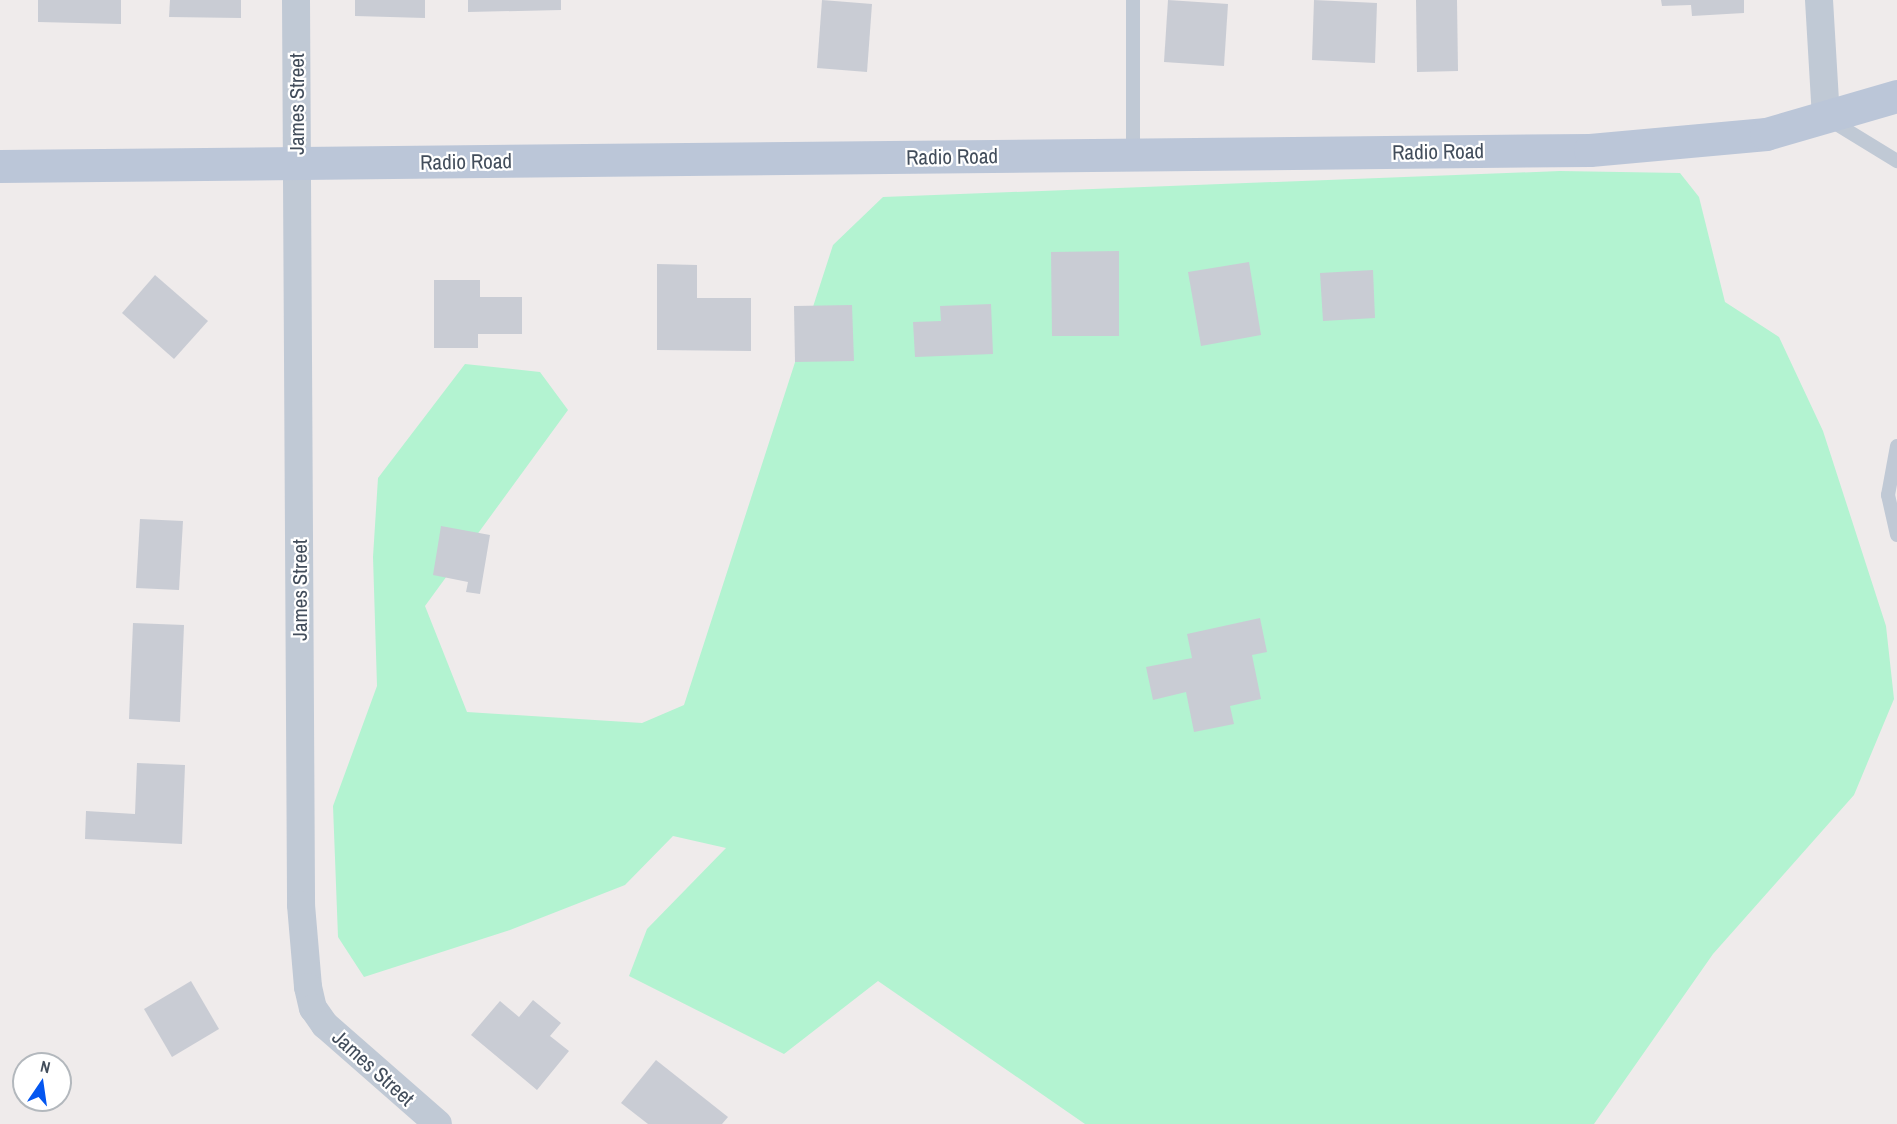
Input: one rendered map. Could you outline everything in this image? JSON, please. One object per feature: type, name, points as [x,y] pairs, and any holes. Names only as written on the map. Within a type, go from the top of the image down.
[{"type":"street","name":"James Street","points":[[296,0],[301,905],[308,987],[313,1008],[325,1025],[438,1124]]},
{"type":"street","points":[[1819,0],[1826,117]]},
{"type":"street","name":"Radio Road","points":[[0,166],[1590,150],[1766,134],[1897,96]]},
{"type":"lane","points":[[1133,0],[1133,155]]},
{"type":"lane","points":[[1826,117],[1897,161]]},
{"type":"lane","points":[[1897,446],[1888,495],[1897,535]]},
{"type":"green space","points":[[1560,171],[1680,173],[1699,197],[1725,302],[1779,337],[1823,431],[1886,626],[1894,699],[1854,795],[1713,954],[1594,1124],[1085,1124],[878,981],[784,1054],[629,976],[647,929],[726,848],[673,836],[625,885],[510,930],[364,977],[338,937],[333,806],[377,686],[373,557],[378,478],[465,364],[540,372],[568,410],[425,606],[467,712],[642,723],[684,705],[833,245],[883,197]]},
{"type":"building","points":[[38,0],[121,0],[121,24],[38,22]]},
{"type":"building","points":[[170,0],[241,0],[241,18],[169,17]]},
{"type":"building","points":[[355,0],[425,0],[425,18],[355,16]]},
{"type":"building","points":[[468,0],[561,0],[561,10],[468,12]]},
{"type":"building","points":[[822,0],[872,4],[867,72],[817,68]]},
{"type":"building","points":[[1168,0],[1228,4],[1224,66],[1164,62]]},
{"type":"building","points":[[1314,0],[1377,3],[1375,63],[1312,60]]},
{"type":"building","points":[[1416,0],[1457,0],[1458,71],[1417,72]]},
{"type":"building","points":[[1661,0],[1744,0],[1744,13],[1692,16],[1691,5],[1662,6]]},
{"type":"building","points":[[1119,251],[1119,336],[1052,336],[1051,252]]},
{"type":"building","points":[[1249,262],[1261,335],[1201,346],[1188,272]]},
{"type":"building","points":[[657,264],[697,265],[697,298],[751,298],[751,351],[657,350]]},
{"type":"building","points":[[1373,270],[1375,318],[1323,321],[1320,273]]},
{"type":"building","points":[[155,275],[208,321],[174,359],[122,313]]},
{"type":"building","points":[[434,280],[480,280],[480,297],[522,297],[522,334],[478,334],[478,348],[434,348]]},
{"type":"building","points":[[991,304],[993,354],[915,357],[913,322],[941,321],[940,306]]},
{"type":"building","points":[[852,305],[854,361],[795,362],[794,306]]},
{"type":"building","points":[[140,519],[183,521],[179,590],[136,588]]},
{"type":"building","points":[[441,526],[490,535],[480,594],[466,592],[468,582],[433,575]]},
{"type":"building","points":[[1260,618],[1267,652],[1252,655],[1261,699],[1230,706],[1234,724],[1194,732],[1186,692],[1153,700],[1146,667],[1192,658],[1187,634]]},
{"type":"building","points":[[133,623],[184,625],[180,722],[129,719]]},
{"type":"building","points":[[137,763],[185,765],[182,844],[85,839],[86,811],[135,814]]},
{"type":"building","points":[[191,981],[219,1029],[172,1057],[144,1009]]},
{"type":"building","points":[[533,1000],[561,1023],[550,1036],[569,1051],[537,1090],[471,1035],[500,1001],[519,1017]]},
{"type":"building","points":[[656,1060],[728,1117],[722,1124],[648,1124],[621,1103]]}]
